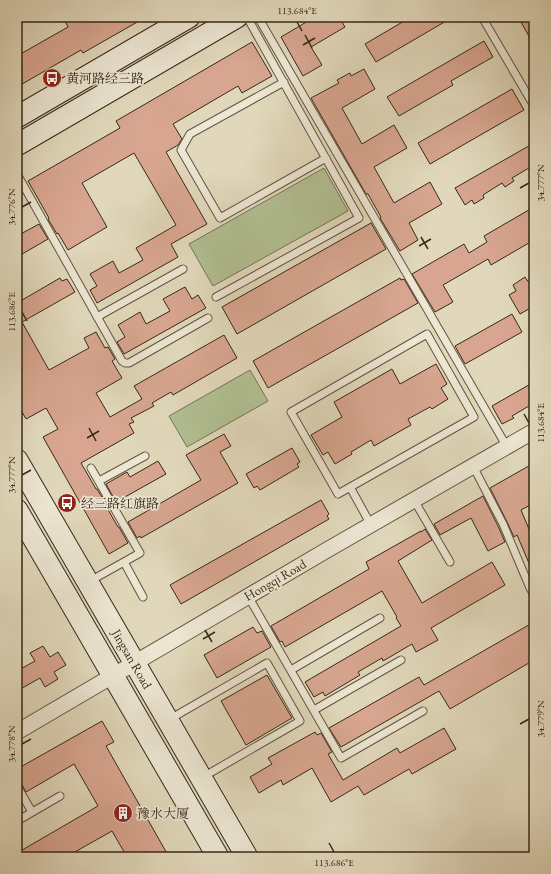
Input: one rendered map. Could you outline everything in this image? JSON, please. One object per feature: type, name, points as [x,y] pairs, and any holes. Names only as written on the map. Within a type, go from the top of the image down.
[{"type":"main road","points":[[17,117],[189,17]]},
{"type":"main road","points":[[17,145],[237,17]]},
{"type":"main road","name":"Jingsan Road","points":[[17,460],[247,857]]},
{"type":"main road","name":"Jingsan Road","points":[[17,510],[218,857]]},
{"type":"street","name":"Hongqi Road","points":[[17,732],[371,524],[534,431]]},
{"type":"lane","points":[[216,297],[359,218],[247,17]]},
{"type":"lane","points":[[258,17],[507,446]]},
{"type":"lane","points":[[482,17],[534,106]]},
{"type":"lane","points":[[284,82],[190,134],[181,150],[220,218],[326,158]]},
{"type":"lane","points":[[17,174],[122,361],[128,363],[208,318]]},
{"type":"lane","points":[[97,317],[183,269]]},
{"type":"lane","points":[[427,334],[474,417],[350,487],[338,494],[291,412],[427,334]]},
{"type":"lane","points":[[99,481],[145,456]]},
{"type":"lane","points":[[473,466],[503,524],[534,595]]},
{"type":"lane","points":[[88,583],[140,553],[92,468]]},
{"type":"lane","points":[[350,487],[371,524]]},
{"type":"lane","points":[[414,500],[450,562]]},
{"type":"lane","points":[[124,562],[143,597]]},
{"type":"lane","points":[[248,596],[341,758],[423,711]]},
{"type":"lane","points":[[291,670],[380,618]]},
{"type":"lane","points":[[314,710],[401,660]]},
{"type":"lane","points":[[168,720],[267,663],[300,721],[201,778]]},
{"type":"lane","points":[[17,786],[32,812]]},
{"type":"lane","points":[[17,821],[60,796]]},
{"type":"green space","points":[[324,168],[348,211],[213,286],[189,244]]},
{"type":"green space","points":[[250,370],[268,401],[187,447],[169,416]]},
{"type":"building","points":[[72,17],[146,17],[83,53],[81,50],[17,87],[17,56],[68,27],[65,21]]},
{"type":"building","points":[[306,17],[339,17],[345,27],[311,47],[322,65],[303,76],[281,37],[308,21]]},
{"type":"building","points":[[411,17],[453,17],[376,62],[365,44]]},
{"type":"building","points":[[518,17],[534,17],[534,45]]},
{"type":"building","points":[[484,41],[493,57],[451,81],[453,85],[399,116],[387,97]]},
{"type":"building","points":[[252,42],[272,76],[242,93],[238,86],[173,124],[182,139],[178,145],[166,152],[207,224],[171,244],[178,257],[97,303],[90,290],[97,286],[90,274],[113,261],[119,273],[143,260],[136,248],[176,225],[134,153],[82,183],[107,227],[68,250],[48,219],[49,218],[28,181],[120,128],[116,121]]},
{"type":"building","points":[[364,69],[375,89],[342,108],[362,144],[394,125],[407,148],[374,167],[394,203],[430,182],[442,204],[409,223],[418,240],[400,251],[311,98],[339,83],[337,80],[350,73],[351,76]]},
{"type":"building","points":[[512,89],[524,110],[430,164],[418,143]]},
{"type":"building","points":[[534,143],[534,165],[512,178],[514,181],[505,187],[502,183],[483,195],[484,198],[474,204],[472,200],[465,205],[455,188]]},
{"type":"building","points":[[534,207],[534,240],[491,265],[488,259],[443,285],[453,302],[435,312],[412,274],[464,244],[469,253],[487,242],[484,236]]},
{"type":"building","points":[[371,223],[386,249],[237,334],[222,307]]},
{"type":"building","points":[[39,224],[48,239],[17,257],[17,236]]},
{"type":"building","points":[[525,277],[529,283],[534,280],[534,306],[520,314],[509,295],[516,291],[513,285]]},
{"type":"building","points":[[60,278],[62,281],[67,279],[75,292],[22,322],[49,370],[89,348],[84,338],[96,332],[105,348],[108,347],[115,359],[112,361],[122,378],[96,393],[110,417],[142,399],[134,386],[224,335],[237,358],[173,395],[171,392],[152,403],[154,406],[131,418],[134,422],[129,424],[134,433],[81,463],[128,543],[109,554],[43,437],[58,429],[46,408],[26,419],[17,403],[17,303]]},
{"type":"building","points":[[400,278],[401,280],[404,279],[418,303],[268,388],[253,361]]},
{"type":"building","points":[[185,287],[192,299],[198,295],[206,308],[124,354],[117,342],[125,337],[118,325],[140,312],[146,324],[170,311],[163,299]]},
{"type":"building","points":[[512,314],[522,332],[465,364],[455,346]]},
{"type":"building","points":[[436,364],[447,384],[441,388],[448,399],[432,409],[430,407],[408,419],[411,425],[374,446],[371,440],[335,464],[328,452],[323,455],[311,435],[342,417],[334,402],[392,369],[400,384]]},
{"type":"building","points":[[534,382],[534,403],[512,416],[514,418],[502,424],[492,406]]},
{"type":"building","points":[[224,434],[231,446],[220,452],[238,483],[141,538],[140,536],[137,538],[128,522],[201,480],[186,455]]},
{"type":"building","points":[[292,448],[300,462],[297,464],[299,467],[260,490],[257,486],[254,488],[246,474]]},
{"type":"building","points":[[158,461],[166,474],[116,502],[106,484],[127,472],[130,477]]},
{"type":"building","points":[[534,463],[534,503],[521,510],[534,541],[534,575],[517,535],[514,537],[490,488]]},
{"type":"building","points":[[483,496],[505,542],[488,551],[471,518],[440,535],[434,524]]},
{"type":"building","points":[[321,500],[329,514],[327,516],[329,519],[181,604],[170,585]]},
{"type":"building","points":[[425,529],[432,540],[398,561],[422,603],[492,562],[505,585],[431,628],[438,640],[416,652],[412,644],[383,661],[382,658],[358,672],[360,675],[325,696],[323,692],[314,697],[305,682],[401,626],[382,591],[285,647],[282,641],[280,642],[271,626],[369,569],[366,562]]},
{"type":"building","points":[[534,622],[534,660],[450,709],[439,691],[341,747],[329,728],[419,677],[424,685]]},
{"type":"building","points":[[253,627],[257,633],[262,631],[271,647],[217,678],[204,655]]},
{"type":"building","points":[[43,646],[50,657],[58,652],[66,665],[54,672],[58,679],[45,687],[40,678],[17,691],[17,671],[35,661],[30,653]]},
{"type":"building","points":[[267,675],[292,718],[246,745],[221,701]]},
{"type":"building","points":[[102,721],[114,742],[106,746],[169,857],[127,857],[112,831],[66,857],[17,857],[17,853],[98,806],[74,764],[26,792],[21,783],[17,781],[17,769]]},
{"type":"building","points":[[444,728],[456,749],[412,774],[409,769],[364,795],[358,786],[331,802],[312,768],[283,785],[281,780],[259,793],[250,777],[272,764],[268,758],[315,732],[317,735],[321,733],[332,752],[328,754],[343,780],[397,748],[400,753]]},
{"type":"place","name":"黄河路经三路","points":[[52,78]]},
{"type":"place","name":"经三路红旗路","points":[[67,503]]},
{"type":"place","name":"豫水大厦","points":[[123,813]]}]
